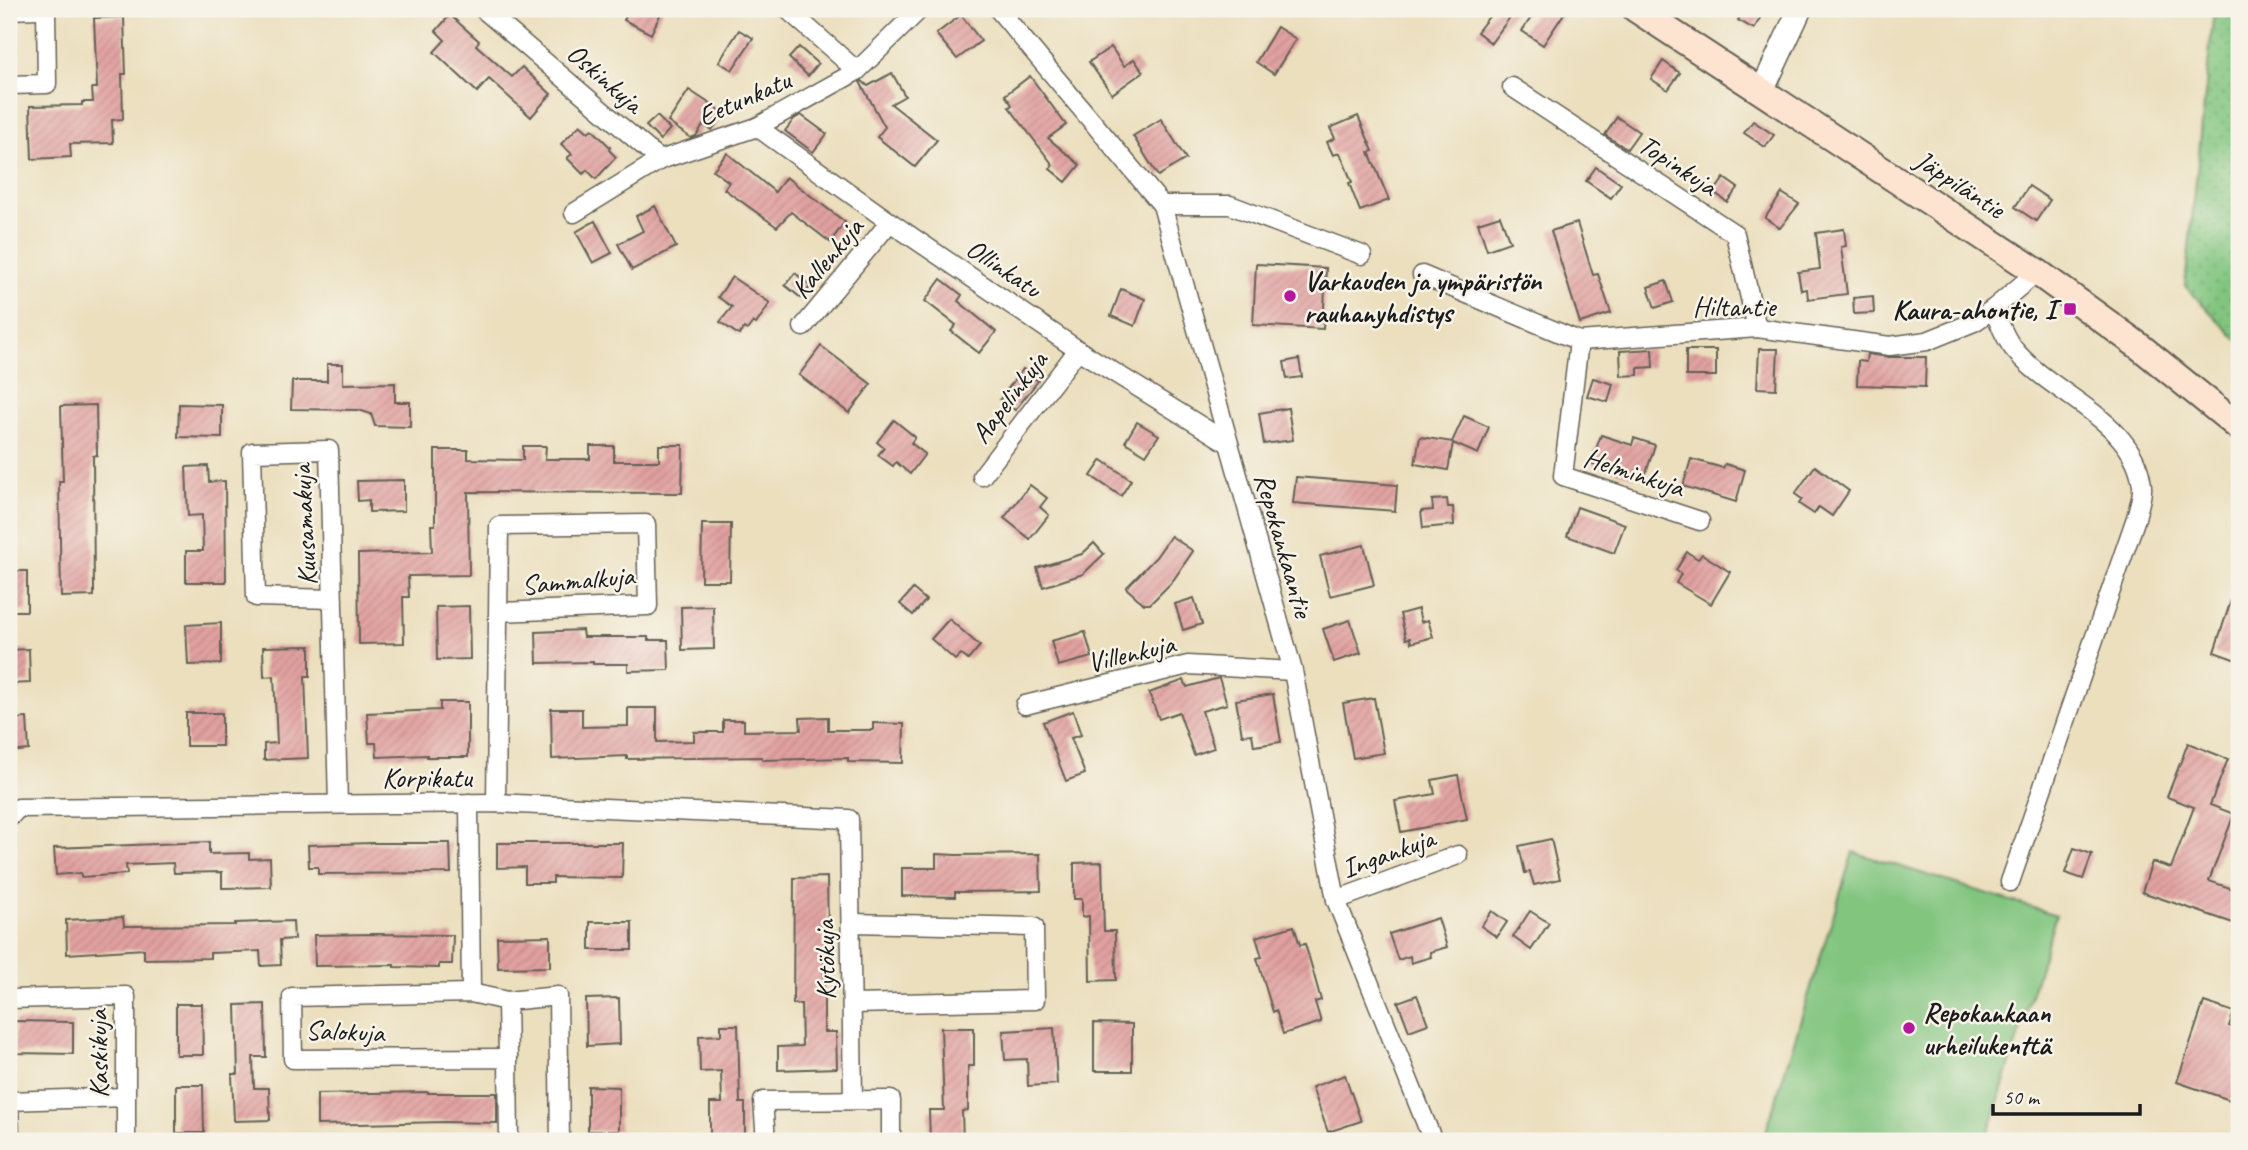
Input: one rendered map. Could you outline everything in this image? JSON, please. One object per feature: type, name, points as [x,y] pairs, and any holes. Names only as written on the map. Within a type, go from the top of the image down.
[{"type":"main road","name":"Jäppiläntie","points":[[1636,9],[2037,272],[2139,346],[2239,427]]},
{"type":"street","points":[[9,9],[38,9]]},
{"type":"street","points":[[9,85],[47,84],[46,9]]},
{"type":"street","name":"Oskinkuja","points":[[483,9],[660,160]]},
{"type":"street","points":[[787,9],[857,71]]},
{"type":"street","name":"Eetunkatu","points":[[573,213],[660,160],[757,127],[857,71],[920,9]]},
{"type":"street","name":"Repokankaantie","points":[[998,9],[1162,205],[1293,671],[1336,900],[1433,1141]]},
{"type":"street","points":[[1762,91],[1800,9]]},
{"type":"street","name":"Topinkuja","points":[[1512,87],[1735,234],[1757,328]]},
{"type":"street","name":"Ollinkatu","points":[[757,127],[890,222],[1078,350],[1228,443]]},
{"type":"street","points":[[1162,205],[1230,205],[1362,255]]},
{"type":"street","name":"Kallenkuja","points":[[803,327],[890,222]]},
{"type":"street","name":"Hiltantie","points":[[1422,275],[1580,341],[1757,328],[1890,346],[1927,341],[1973,322],[2037,272]]},
{"type":"street","points":[[1993,309],[2012,347],[2056,387],[2106,422],[2133,454],[2142,488],[2136,518],[2010,882]]},
{"type":"street","name":"Helminkuja","points":[[1580,341],[1563,476],[1700,521]]},
{"type":"street","name":"Aapelinkuja","points":[[982,476],[1078,350]]},
{"type":"street","name":"Kuusamakuja","points":[[333,599],[256,597],[252,452],[329,450],[333,599],[338,804]]},
{"type":"street","name":"Sammalkuja","points":[[496,803],[498,612],[499,526],[646,524],[648,606],[498,612]]},
{"type":"street","name":"Villenkuja","points":[[1026,705],[1188,665],[1293,671]]},
{"type":"street","points":[[469,803],[471,993]]},
{"type":"street","name":"Korpikatu","points":[[9,818],[18,808],[496,803],[849,819]]},
{"type":"street","name":"Kytökuja","points":[[849,819],[853,1100]]},
{"type":"street","name":"Ingankuja","points":[[1336,900],[1458,855]]},
{"type":"street","points":[[851,923],[1034,927],[1035,976],[1035,1000],[852,1004]]},
{"type":"street","name":"Salokuja","points":[[508,1058],[293,1059],[292,997],[471,993],[507,1001],[558,996],[560,1141]]},
{"type":"street","name":"Kaskikuja","points":[[9,999],[126,996],[126,1141]]},
{"type":"street","points":[[507,1001],[509,1141]]},
{"type":"street","points":[[10,1141],[9,1101],[125,1097]]},
{"type":"street","points":[[766,1141],[763,1101],[853,1100],[891,1100],[891,1141]]},
{"type":"green space","points":[[2214,9],[2239,9],[2239,340],[2185,286]]},
{"type":"green space","name":"Repokankaan urheilukenttä","points":[[1853,852],[2056,915],[1986,1141],[1763,1141]]},
{"type":"building","points":[[630,9],[663,9],[651,34],[624,20]]},
{"type":"building","points":[[1495,9],[1516,9],[1491,43],[1477,32]]},
{"type":"building","points":[[1537,9],[1567,9],[1543,45],[1522,31]]},
{"type":"building","points":[[1744,9],[1765,9],[1754,29],[1738,20]]},
{"type":"building","points":[[450,15],[479,41],[476,45],[512,77],[522,67],[551,94],[531,117],[489,79],[477,92],[434,52],[445,40],[436,31]]},
{"type":"building","points":[[961,15],[981,41],[957,59],[936,34]]},
{"type":"building","points":[[124,17],[126,74],[122,74],[123,119],[112,120],[113,143],[70,144],[71,157],[32,159],[30,106],[82,105],[82,102],[93,102],[92,88],[97,88],[94,18]]},
{"type":"building","points":[[1277,27],[1296,39],[1274,74],[1256,62]]},
{"type":"building","points":[[739,30],[753,38],[732,70],[719,62]]},
{"type":"building","points":[[799,47],[818,64],[808,76],[789,58]]},
{"type":"building","points":[[1111,47],[1124,66],[1134,59],[1143,72],[1112,94],[1089,62]]},
{"type":"building","points":[[1663,61],[1680,73],[1668,90],[1651,79]]},
{"type":"building","points":[[892,73],[905,96],[891,104],[937,140],[915,167],[877,137],[885,127],[860,82],[868,86]]},
{"type":"building","points":[[1030,76],[1066,125],[1048,138],[1080,165],[1066,182],[1050,169],[1053,165],[1009,107],[1012,105],[1005,95]]},
{"type":"building","points":[[689,90],[724,113],[712,130],[703,125],[696,136],[691,138],[668,122]]},
{"type":"building","points":[[801,115],[827,134],[813,152],[785,131],[794,119]]},
{"type":"building","points":[[657,116],[670,129],[660,140],[646,126]]},
{"type":"building","points":[[1358,116],[1373,151],[1369,152],[1389,200],[1360,211],[1340,153],[1333,155],[1327,142],[1335,138],[1330,128]]},
{"type":"building","points":[[1617,117],[1639,132],[1627,149],[1605,135]]},
{"type":"building","points":[[1161,119],[1186,159],[1158,176],[1133,136]]},
{"type":"building","points":[[1753,121],[1774,135],[1765,147],[1744,133]]},
{"type":"building","points":[[580,125],[588,132],[592,129],[616,157],[596,179],[587,170],[583,174],[567,158],[572,154],[561,144]]},
{"type":"building","points":[[727,153],[775,192],[786,177],[845,222],[830,242],[791,212],[777,227],[724,189],[729,182],[713,170]]},
{"type":"building","points":[[1596,167],[1621,184],[1611,198],[1586,181]]},
{"type":"building","points":[[1724,178],[1738,188],[1727,202],[1714,192]]},
{"type":"building","points":[[2029,186],[2050,200],[2036,221],[2015,207]]},
{"type":"building","points":[[1782,193],[1799,204],[1780,228],[1765,218]]},
{"type":"building","points":[[655,206],[676,247],[632,270],[618,244],[643,231],[636,216]]},
{"type":"building","points":[[1500,216],[1510,242],[1487,250],[1478,223]]},
{"type":"building","points":[[595,221],[612,253],[593,263],[576,232]]},
{"type":"building","points":[[1577,223],[1593,275],[1598,274],[1611,313],[1580,323],[1551,231]]},
{"type":"building","points":[[1844,229],[1846,246],[1841,247],[1847,294],[1808,299],[1807,289],[1801,290],[1798,272],[1820,269],[1816,233]]},
{"type":"building","name":"Varkauden ja ympäristön rauhanyhdistys","points":[[1256,264],[1326,268],[1323,329],[1253,325]]},
{"type":"building","points":[[795,273],[811,286],[801,298],[785,285]]},
{"type":"building","points":[[732,277],[770,303],[756,324],[753,322],[739,335],[720,322],[732,307],[718,297]]},
{"type":"building","points":[[941,279],[962,295],[958,301],[996,332],[979,353],[951,331],[956,325],[925,301]]},
{"type":"building","points":[[1666,281],[1673,302],[1655,308],[1648,287]]},
{"type":"building","points":[[1121,289],[1145,299],[1135,326],[1111,316]]},
{"type":"building","points":[[1873,296],[1874,313],[1854,314],[1853,298]]},
{"type":"building","points":[[821,346],[871,384],[849,413],[799,375]]},
{"type":"building","points":[[1652,349],[1653,367],[1638,368],[1638,375],[1621,376],[1620,351]]},
{"type":"building","points":[[1759,349],[1778,349],[1776,389],[1757,388]]},
{"type":"building","points":[[1686,350],[1716,350],[1716,376],[1686,376]]},
{"type":"building","points":[[1867,354],[1926,357],[1925,387],[1857,385],[1858,361],[1866,362]]},
{"type":"building","points":[[1299,359],[1302,377],[1287,379],[1284,362]]},
{"type":"building","points":[[327,364],[343,364],[343,384],[395,383],[395,402],[410,402],[410,427],[375,426],[371,414],[359,410],[291,409],[292,381],[327,381]]},
{"type":"building","points":[[1023,369],[1038,381],[1015,410],[1000,399]]},
{"type":"building","points":[[1593,378],[1613,384],[1608,402],[1587,396]]},
{"type":"building","points":[[179,404],[222,405],[222,438],[178,437]]},
{"type":"building","points":[[96,405],[97,455],[93,456],[94,596],[61,597],[61,406]]},
{"type":"building","points":[[1288,408],[1293,440],[1264,444],[1259,413]]},
{"type":"building","points":[[1464,416],[1489,427],[1478,454],[1453,443],[1448,470],[1415,464],[1420,437],[1452,442]]},
{"type":"building","points":[[894,420],[915,437],[911,443],[925,454],[910,474],[896,462],[893,466],[878,455],[884,448],[877,442]]},
{"type":"building","points":[[1137,422],[1159,435],[1146,455],[1125,442]]},
{"type":"building","points":[[1601,435],[1632,445],[1634,438],[1655,445],[1646,473],[1637,470],[1634,477],[1591,463]]},
{"type":"building","points":[[659,445],[683,445],[682,493],[468,492],[469,575],[408,576],[409,597],[403,597],[404,643],[359,644],[358,554],[432,552],[431,525],[435,525],[435,450],[468,450],[468,459],[523,460],[523,446],[546,446],[545,459],[590,459],[590,446],[614,446],[614,461],[659,461]]},
{"type":"building","points":[[1691,459],[1723,468],[1725,464],[1745,470],[1736,502],[1683,486]]},
{"type":"building","points":[[1102,460],[1131,480],[1121,496],[1091,476]]},
{"type":"building","points":[[208,466],[209,482],[225,481],[226,582],[186,582],[186,551],[203,551],[202,515],[188,516],[186,467]]},
{"type":"building","points":[[1815,466],[1849,491],[1832,516],[1819,507],[1814,514],[1799,504],[1802,499],[1795,494]]},
{"type":"building","points":[[1296,477],[1397,485],[1395,511],[1293,503]]},
{"type":"building","points":[[404,480],[404,511],[369,512],[369,500],[358,501],[357,481]]},
{"type":"building","points":[[1030,485],[1047,498],[1040,507],[1049,515],[1030,539],[1004,518]]},
{"type":"building","points":[[1447,499],[1448,507],[1453,507],[1454,525],[1423,528],[1421,511],[1433,510],[1432,500]]},
{"type":"building","points":[[1577,507],[1625,524],[1614,553],[1567,536]]},
{"type":"building","points":[[702,524],[731,524],[730,581],[701,581]]},
{"type":"building","points":[[1171,536],[1193,551],[1172,582],[1150,604],[1144,604],[1126,588],[1156,557]]},
{"type":"building","points":[[1094,543],[1104,554],[1083,574],[1043,587],[1037,568],[1082,554]]},
{"type":"building","points":[[1364,545],[1374,585],[1330,596],[1320,556]]},
{"type":"building","points":[[1687,552],[1698,559],[1702,554],[1730,572],[1711,604],[1676,583],[1681,574],[1676,570]]},
{"type":"building","points":[[9,571],[27,571],[27,611],[9,611]]},
{"type":"building","points":[[2236,585],[2239,585],[2239,661],[2214,652]]},
{"type":"building","points":[[913,589],[926,600],[913,615],[900,604]]},
{"type":"building","points":[[1194,598],[1202,624],[1183,630],[1175,604]]},
{"type":"building","points":[[469,606],[470,659],[437,660],[436,607]]},
{"type":"building","points":[[713,606],[714,649],[682,650],[681,607]]},
{"type":"building","points":[[1418,609],[1421,622],[1428,620],[1433,637],[1411,643],[1410,638],[1406,639],[1400,614]]},
{"type":"building","points":[[949,619],[980,646],[968,660],[961,654],[955,660],[931,639]]},
{"type":"building","points":[[1350,620],[1361,653],[1334,662],[1323,629]]},
{"type":"building","points":[[221,623],[221,664],[188,665],[186,625]]},
{"type":"building","points":[[582,630],[583,637],[648,637],[648,640],[668,640],[669,670],[628,671],[628,664],[593,662],[537,663],[536,632]]},
{"type":"building","points":[[1085,632],[1092,657],[1058,666],[1051,641]]},
{"type":"building","points":[[310,646],[310,676],[305,676],[308,758],[264,760],[264,744],[277,743],[274,676],[264,677],[263,647]]},
{"type":"building","points":[[29,649],[30,683],[9,684],[9,650]]},
{"type":"building","points":[[1219,678],[1227,704],[1202,711],[1214,748],[1194,755],[1179,712],[1159,719],[1149,693],[1184,680],[1187,687]]},
{"type":"building","points":[[1273,694],[1281,742],[1254,746],[1252,734],[1242,735],[1236,700]]},
{"type":"building","points":[[1374,698],[1384,753],[1353,758],[1343,703]]},
{"type":"building","points":[[440,702],[468,702],[468,757],[377,757],[376,743],[369,743],[367,713],[440,710]]},
{"type":"building","points":[[628,708],[657,708],[657,742],[694,741],[694,732],[723,732],[723,720],[744,720],[744,731],[801,730],[800,718],[828,717],[828,730],[873,730],[873,723],[904,724],[903,763],[848,762],[848,758],[762,760],[762,757],[627,759],[627,756],[552,759],[551,709],[582,709],[582,727],[628,726]]},
{"type":"building","points":[[1073,711],[1081,735],[1071,738],[1085,774],[1066,781],[1043,722]]},
{"type":"building","points":[[186,713],[222,713],[222,746],[186,746]]},
{"type":"building","points":[[27,718],[29,750],[9,752],[9,719]]},
{"type":"building","points":[[2188,743],[2228,759],[2210,805],[2234,814],[2209,881],[2239,891],[2239,925],[2142,892],[2152,862],[2171,868],[2194,807],[2167,797]]},
{"type":"building","points":[[1458,775],[1467,819],[1401,832],[1395,801],[1435,794],[1432,780]]},
{"type":"building","points":[[1551,839],[1560,879],[1534,885],[1530,872],[1525,873],[1519,846]]},
{"type":"building","points":[[209,842],[209,854],[249,853],[249,859],[270,858],[271,887],[222,888],[222,872],[174,873],[173,863],[126,865],[127,874],[81,877],[81,873],[56,875],[54,848]]},
{"type":"building","points":[[450,843],[451,873],[318,874],[318,867],[309,867],[308,845]]},
{"type":"building","points":[[497,843],[623,843],[622,878],[553,877],[553,883],[525,883],[525,867],[497,868]]},
{"type":"building","points":[[2074,848],[2092,854],[2083,879],[2065,873]]},
{"type":"building","points":[[936,854],[1040,854],[1041,891],[955,892],[955,897],[902,896],[902,868],[936,868]]},
{"type":"building","points":[[1102,862],[1104,931],[1115,931],[1116,980],[1090,981],[1089,916],[1082,917],[1082,899],[1074,899],[1074,863]]},
{"type":"building","points":[[827,877],[824,1032],[836,1032],[837,1068],[778,1070],[778,1047],[802,1046],[801,1004],[793,1004],[794,878]]},
{"type":"building","points":[[1492,911],[1507,922],[1497,937],[1481,926]]},
{"type":"building","points":[[1530,911],[1549,923],[1531,950],[1513,937]]},
{"type":"building","points":[[123,917],[124,926],[235,925],[293,921],[294,939],[280,940],[281,965],[261,966],[260,951],[210,953],[210,958],[144,959],[144,949],[67,954],[66,920]]},
{"type":"building","points":[[1438,918],[1447,947],[1430,952],[1431,957],[1411,963],[1410,956],[1398,960],[1389,934]]},
{"type":"building","points":[[590,922],[632,922],[632,950],[590,950]]},
{"type":"building","points":[[1294,926],[1300,945],[1305,944],[1311,964],[1321,1000],[1315,1002],[1321,1022],[1283,1034],[1276,1010],[1273,1012],[1257,958],[1262,957],[1256,937]]},
{"type":"building","points":[[314,935],[453,935],[452,964],[439,964],[439,968],[394,965],[315,966]]},
{"type":"building","points":[[550,936],[550,967],[498,968],[497,937]]},
{"type":"building","points":[[1417,995],[1428,1024],[1409,1031],[1398,1002]]},
{"type":"building","points":[[619,998],[620,1044],[587,1046],[586,999]]},
{"type":"building","points":[[2204,1002],[2234,1012],[2229,1026],[2239,1030],[2239,1103],[2177,1082]]},
{"type":"building","points":[[176,1004],[202,1004],[203,1055],[176,1055]]},
{"type":"building","points":[[265,1004],[266,1057],[253,1057],[254,1088],[269,1088],[270,1120],[234,1121],[232,1074],[238,1074],[236,1005]]},
{"type":"building","points":[[15,1021],[73,1022],[73,1054],[14,1053]]},
{"type":"building","points":[[1094,1023],[1132,1024],[1132,1071],[1094,1071]]},
{"type":"building","points":[[721,1025],[738,1025],[740,1103],[745,1103],[745,1141],[710,1141],[710,1103],[722,1103],[721,1071],[700,1072],[699,1036],[721,1035]]},
{"type":"building","points":[[941,1028],[974,1028],[974,1066],[968,1066],[968,1110],[962,1111],[963,1141],[930,1141],[929,1110],[944,1110]]},
{"type":"building","points":[[1054,1028],[1057,1084],[1028,1086],[1027,1059],[1005,1060],[1003,1031]]},
{"type":"building","points":[[1345,1075],[1361,1121],[1328,1132],[1312,1087]]},
{"type":"building","points":[[176,1085],[203,1085],[204,1133],[176,1133]]},
{"type":"building","points":[[588,1086],[619,1087],[619,1131],[588,1131]]},
{"type":"building","points":[[497,1093],[497,1123],[317,1125],[317,1094]]},
{"type":"place","name":"Varkauden ja ympäristön rauhanyhdistys","points":[[1290,296]]},
{"type":"place","name":"Kaura-ahontie, I","points":[[2070,309]]},
{"type":"place","name":"Repokankaan urheilukenttä","points":[[1909,1028]]}]
